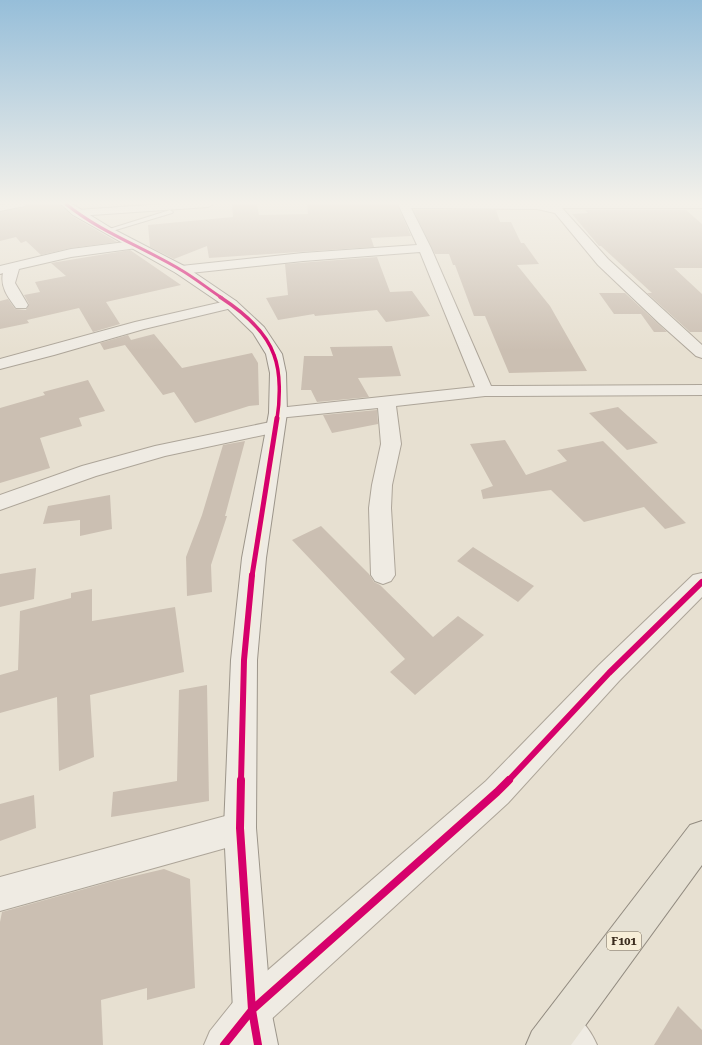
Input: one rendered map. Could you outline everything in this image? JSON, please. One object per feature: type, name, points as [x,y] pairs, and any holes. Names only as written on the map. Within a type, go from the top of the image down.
[{"type":"main road","name":"F101","points":[[561,1039],[702,837]]},
{"type":"street","points":[[21,305],[7,282],[8,275],[6,269],[73,253]]},
{"type":"street","points":[[148,253],[180,270],[231,304],[259,330],[274,354],[278,373],[276,420],[254,558],[244,660],[240,828],[255,1027]]},
{"type":"street","points":[[180,270],[349,253]]},
{"type":"street","points":[[427,253],[485,391]]},
{"type":"street","points":[[596,253],[603,262],[702,353]]},
{"type":"street","points":[[0,364],[48,352],[140,325],[231,304]]},
{"type":"street","points":[[0,503],[89,471],[162,450],[276,420],[386,401],[485,391],[702,390]]},
{"type":"street","points":[[383,575],[380,508],[382,485],[391,444],[390,422],[386,401]]},
{"type":"street","points":[[224,1045],[255,1027],[498,792],[609,673],[702,582]]},
{"type":"street","points":[[0,894],[240,828]]},
{"type":"building","points":[[39,253],[51,253],[41,255]]},
{"type":"building","points":[[113,253],[134,253],[181,285],[106,302],[120,324],[93,332],[79,308],[27,320],[29,323],[0,329],[0,301],[8,299],[15,309],[26,310],[29,304],[24,295],[40,292],[35,282],[66,276],[51,263]]},
{"type":"building","points":[[162,253],[190,253],[174,259]]},
{"type":"building","points":[[208,253],[288,253],[209,258]]},
{"type":"building","points":[[434,253],[531,253],[539,264],[517,265],[550,306],[587,371],[509,373],[485,316],[474,316],[455,265],[453,265],[449,254]]},
{"type":"building","points":[[608,253],[702,253],[702,268],[674,268],[702,294],[702,332],[690,332],[647,293],[652,293]]},
{"type":"building","points":[[377,257],[390,292],[412,291],[430,316],[386,322],[377,310],[315,316],[314,314],[278,320],[266,298],[288,295],[285,264]]},
{"type":"building","points":[[599,293],[625,293],[667,332],[654,332],[641,314],[614,314]]},
{"type":"building","points":[[154,334],[182,368],[252,353],[258,363],[259,405],[249,406],[195,423],[174,392],[163,395],[125,345],[104,350],[100,343],[128,335],[131,340]]},
{"type":"building","points":[[392,346],[401,376],[358,378],[369,397],[317,402],[311,390],[301,390],[304,356],[333,356],[330,347]]},
{"type":"building","points":[[88,380],[105,411],[79,418],[82,426],[40,438],[50,468],[0,483],[0,408],[45,395],[43,392]]},
{"type":"building","points":[[618,407],[658,443],[627,450],[589,413]]},
{"type":"building","points":[[377,410],[378,424],[332,433],[323,415]]},
{"type":"building","points":[[505,440],[526,475],[567,461],[557,450],[603,441],[686,523],[665,529],[644,507],[584,522],[551,490],[483,499],[481,490],[493,486],[470,444]]},
{"type":"building","points":[[245,441],[225,516],[227,516],[211,565],[212,592],[187,596],[186,557],[202,515],[223,445]]},
{"type":"building","points":[[110,495],[112,529],[80,536],[80,520],[43,524],[48,506]]},
{"type":"building","points":[[321,526],[369,574],[374,582],[380,585],[433,637],[458,616],[484,635],[415,695],[390,672],[405,659],[292,540]]},
{"type":"building","points":[[473,547],[534,586],[518,602],[457,561]]},
{"type":"building","points":[[36,568],[34,599],[0,607],[0,574]]},
{"type":"building","points":[[92,589],[92,621],[175,607],[184,672],[90,695],[94,757],[59,771],[57,697],[0,713],[0,675],[18,670],[20,611],[71,598],[71,593]]},
{"type":"building","points":[[207,685],[209,801],[111,817],[113,792],[177,781],[179,690]]},
{"type":"building","points":[[34,795],[36,828],[0,841],[0,804]]},
{"type":"building","points":[[164,869],[190,879],[195,988],[147,1000],[147,988],[101,1000],[103,1045],[0,1045],[0,922],[2,912],[113,881]]},
{"type":"building","points":[[678,1006],[702,1030],[702,1045],[654,1045]]},
{"type":"cycle path","points":[[148,253],[181,270],[231,304],[259,330],[274,354],[278,373],[278,413],[254,558],[244,660],[240,828],[252,1010],[258,1045]]},
{"type":"cycle path","points":[[224,1045],[252,1010],[497,792],[609,673],[702,582]]}]
